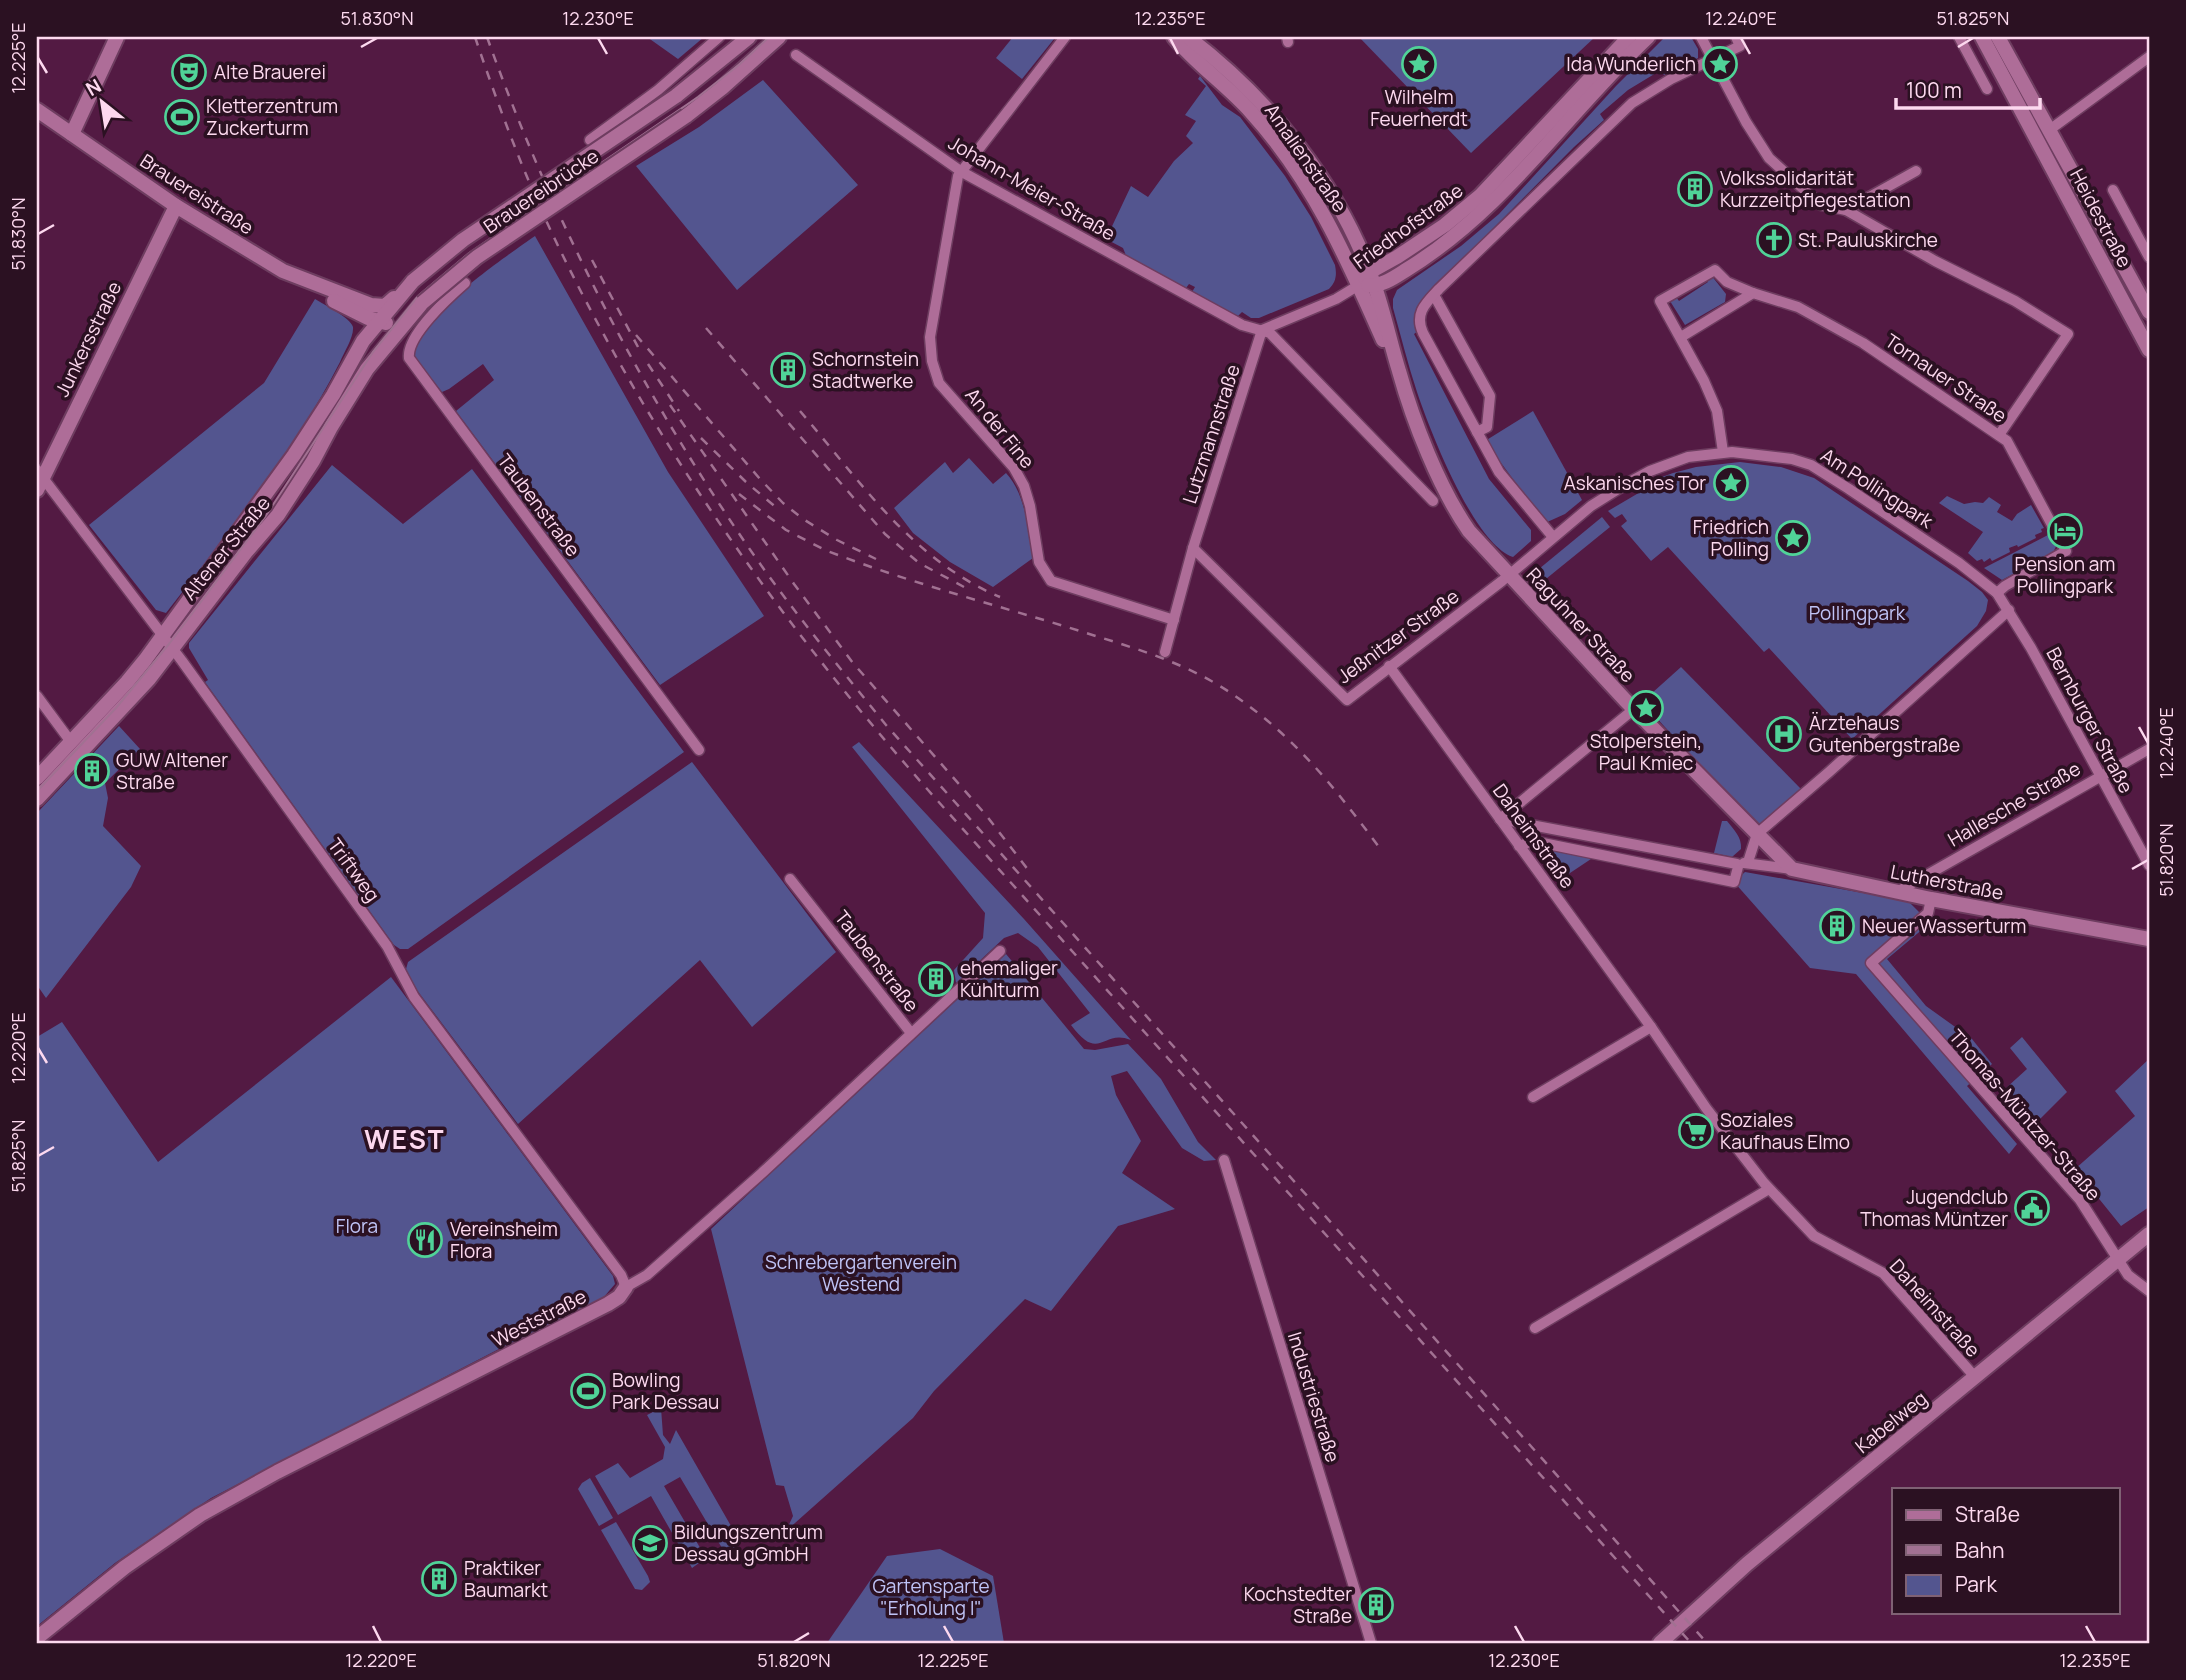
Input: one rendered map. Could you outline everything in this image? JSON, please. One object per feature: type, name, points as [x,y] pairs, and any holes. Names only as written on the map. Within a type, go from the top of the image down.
[{"type":"main road","points":[[72,134],[117,37]]},
{"type":"main road","name":"Brauereibrücke","points":[[413,281],[463,240],[676,96],[749,37]]},
{"type":"main road","name":"Brauereibrücke","points":[[422,303],[477,257],[686,116],[779,37]]},
{"type":"main road","name":"Amalienstraße","points":[[1174,37],[1252,112],[1272,137],[1326,216],[1359,285]]},
{"type":"main road","name":"Amalienstraße","points":[[1188,37],[1239,81],[1294,141],[1341,209],[1373,279]]},
{"type":"main road","name":"Friedhofstraße","points":[[1373,279],[1480,196],[1629,37]]},
{"type":"main road","name":"Friedhofstraße","points":[[1359,285],[1425,258],[1449,242],[1489,207],[1648,37]]},
{"type":"main road","points":[[1982,37],[2043,136]]},
{"type":"main road","points":[[1998,37],[2043,136]]},
{"type":"main road","name":"Brauereistraße","points":[[37,110],[176,206],[283,271],[371,305],[385,306],[401,293]]},
{"type":"main road","name":"Heidestraße","points":[[2043,136],[2149,313]]},
{"type":"main road","name":"Heidestraße","points":[[2043,136],[2149,350]]},
{"type":"main road","name":"Junkersstraße","points":[[39,480],[176,206]]},
{"type":"main road","name":"Raguhner Straße","points":[[1373,279],[1398,369],[1424,443],[1469,531],[1634,709],[1792,869]]},
{"type":"main road","name":"Brauereistraße","points":[[306,281],[312,289],[359,314],[380,321],[405,322]]},
{"type":"main road","name":"Altener Straße","points":[[37,778],[127,682],[163,635],[294,455],[333,395],[360,346],[413,281]]},
{"type":"main road","name":"Raguhner Straße","points":[[1359,285],[1398,369]]},
{"type":"main road","name":"Altener Straße","points":[[37,799],[119,712],[173,648],[290,498],[363,375],[422,303]]},
{"type":"main road","name":"Lutherstraße","points":[[1792,869],[1931,899],[2149,939]]},
{"type":"main road","name":"Kabelweg","points":[[1660,1643],[1746,1564],[2149,1234]]},
{"type":"main road","name":"Weststraße","points":[[37,1638],[125,1567],[200,1514],[277,1472],[608,1304],[619,1297],[625,1287]]},
{"type":"street","points":[[590,140],[658,90],[719,37]]},
{"type":"street","points":[[962,172],[1065,37]]},
{"type":"street","points":[[1701,37],[1746,122],[1769,158],[1821,205],[1846,210],[1935,261],[2015,301],[2068,334],[1999,435]]},
{"type":"street","points":[[1553,537],[1505,480],[1420,326],[1420,312],[1434,295],[1632,103],[1660,85],[1740,46],[1735,37]]},
{"type":"street","points":[[1959,37],[1987,89]]},
{"type":"street","name":"Johann-Meier-Straße","points":[[796,55],[962,172],[1242,325],[1262,330]]},
{"type":"street","points":[[2043,136],[2149,57]]},
{"type":"street","points":[[1846,210],[1916,171]]},
{"type":"street","name":"An der Fine","points":[[962,172],[958,176],[930,337],[932,361],[939,383],[1014,468],[1024,486],[1030,506],[1039,562],[1051,581],[1174,620]]},
{"type":"street","name":"Heidestraße","points":[[2113,190],[2149,257]]},
{"type":"street","name":"Tornauer Straße","points":[[1723,452],[1717,411],[1704,381],[1660,301],[1715,270],[1727,282],[1798,307],[1863,343],[2007,441],[2066,551],[1997,593]]},
{"type":"street","name":"Taubenstraße","points":[[465,283],[411,342],[409,358],[699,750]]},
{"type":"street","points":[[1262,330],[1336,299],[1359,285]]},
{"type":"street","points":[[1681,337],[1753,293]]},
{"type":"street","points":[[1434,295],[1490,396],[1487,427],[1477,432]]},
{"type":"street","points":[[1262,330],[1276,339],[1433,501]]},
{"type":"street","name":"Lutzmannstraße","points":[[1165,652],[1194,548],[1262,330]]},
{"type":"street","name":"Am Pollingpark","points":[[1508,575],[1598,501],[1650,471],[1688,457],[1723,452],[1792,458],[1811,465],[1959,562],[1997,593]]},
{"type":"street","name":"Triftweg","points":[[39,480],[173,648],[387,946],[414,997],[621,1275],[625,1287]]},
{"type":"street","name":"Jeßnitzer Straße","points":[[1194,548],[1347,700],[1508,575]]},
{"type":"street","name":"Bernburger Straße","points":[[1997,593],[2009,610],[2149,865]]},
{"type":"street","points":[[1748,862],[1757,834],[2009,610]]},
{"type":"street","name":"Daheimstraße","points":[[1389,666],[1651,1027],[1706,1108],[1769,1189],[1814,1236],[1883,1273],[1975,1377]]},
{"type":"street","points":[[37,696],[71,742]]},
{"type":"street","points":[[1500,819],[1634,709]]},
{"type":"street","name":"Hallesche Straße","points":[[1897,892],[2149,749]]},
{"type":"street","name":"Lutherstraße","points":[[1500,819],[1737,864],[1748,862],[1792,869]]},
{"type":"street","name":"Lutherstraße","points":[[1519,846],[1533,841],[1734,882],[1737,864]]},
{"type":"street","name":"Taubenstraße","points":[[790,879],[911,1033]]},
{"type":"street","name":"Thomas-Müntzer-Straße","points":[[1931,899],[1928,913],[1871,963],[2080,1200],[2118,1260],[2133,1279],[2149,1291]]},
{"type":"street","name":"Weststraße","points":[[625,1287],[647,1275],[762,1173],[1000,951]]},
{"type":"street","points":[[1533,1097],[1651,1027]]},
{"type":"street","name":"Industriestraße","points":[[1224,1160],[1371,1643]]},
{"type":"street","points":[[1535,1328],[1769,1189]]},
{"type":"green space","points":[[647,37],[704,37],[678,59]]},
{"type":"green space","points":[[1013,37],[1054,39],[1022,79],[996,58]]},
{"type":"green space","points":[[1359,37],[1595,37],[1471,153]]},
{"type":"green space","points":[[1665,37],[1691,37],[1698,49],[1698,58],[1664,75],[1661,70],[1628,90],[1600,114],[1604,120],[1425,297],[1416,313],[1418,331],[1414,334],[1489,479],[1531,530],[1531,541],[1513,557],[1498,548],[1483,531],[1455,484],[1423,410],[1393,308],[1393,299],[1397,290],[1461,246],[1499,214],[1616,86]]},
{"type":"green space","points":[[1200,76],[1222,105],[1240,117],[1285,176],[1311,217],[1335,265],[1335,278],[1329,289],[1259,318],[1251,318],[1242,312],[1238,316],[1192,292],[1195,287],[1189,284],[1186,288],[1127,258],[1123,248],[1106,239],[1131,186],[1148,197],[1174,161],[1193,143],[1186,136],[1196,121],[1185,115],[1206,86],[1198,79]]},
{"type":"green space","points":[[763,80],[858,185],[737,290],[636,166],[699,127]]},
{"type":"green space","points":[[535,236],[668,472],[764,616],[660,685],[456,411],[494,380],[483,364],[442,392],[413,355],[418,340],[445,307],[484,273]]},
{"type":"green space","points":[[1711,275],[1726,294],[1725,302],[1685,325],[1670,301],[1676,297],[1679,301],[1708,282],[1707,278]]},
{"type":"green space","points":[[315,299],[342,316],[353,327],[340,362],[302,428],[236,522],[166,613],[156,610],[89,525],[264,383]]},
{"type":"green space","points":[[1533,411],[1582,500],[1565,514],[1545,523],[1485,441]]},
{"type":"green space","points":[[969,458],[993,484],[1006,473],[1018,491],[1028,524],[1033,558],[993,587],[950,562],[913,533],[894,508],[945,462],[953,473]]},
{"type":"green space","name":"Pollingpark","points":[[1740,462],[1781,467],[1814,478],[1968,581],[1988,600],[1986,611],[1977,626],[1852,739],[1769,648],[1764,652],[1668,547],[1651,561],[1621,526],[1627,521],[1622,514],[1615,518],[1608,511],[1642,491],[1654,480],[1696,467]]},
{"type":"green space","points":[[332,465],[403,524],[472,469],[684,752],[408,949],[400,949],[394,945],[205,682],[208,680],[189,648],[189,643]]},
{"type":"green space","points":[[1947,496],[1964,504],[1983,503],[1989,497],[2001,505],[1997,512],[2012,521],[2017,514],[2031,505],[2044,528],[2035,535],[2036,538],[2018,547],[2009,548],[2010,552],[1992,561],[1990,558],[1984,562],[1982,559],[1977,561],[1968,553],[1983,532],[1939,503]]},
{"type":"green space","points":[[1602,517],[1610,527],[1536,587],[1528,578]]},
{"type":"green space","points":[[2052,535],[2057,544],[2053,553],[2002,580],[1984,568]]},
{"type":"green space","points":[[1681,667],[1801,789],[1758,829],[1642,702]]},
{"type":"green space","points":[[119,726],[140,749],[105,783],[108,798],[103,826],[141,866],[131,887],[46,998],[37,985],[37,813]]},
{"type":"green space","points":[[859,742],[1024,919],[1131,1040],[1113,1038],[1095,1044],[1081,1036],[1071,1025],[1090,1013],[1038,947],[1018,933],[1004,938],[956,983],[954,970],[983,938],[985,913],[852,747]]},
{"type":"green space","points":[[692,762],[836,952],[752,1027],[700,960],[518,1124],[410,981],[406,969],[408,962]]},
{"type":"green space","points":[[1722,821],[1727,821],[1740,841],[1741,849],[1732,857],[1714,853]]},
{"type":"green space","points":[[1538,846],[1594,857],[1558,881],[1535,849]]},
{"type":"green space","points":[[1745,872],[1908,901],[1930,923],[1887,959],[1926,1006],[1972,1039],[1992,1064],[1967,1086],[2017,1144],[2009,1154],[1856,974],[1810,968],[1734,882]]},
{"type":"green space","name":"Schrebergartenverein Westend","points":[[1006,954],[1084,1049],[1095,1050],[1128,1044],[1161,1079],[1198,1142],[1216,1160],[1204,1161],[1182,1148],[1127,1071],[1111,1076],[1116,1095],[1141,1141],[1122,1173],[1175,1209],[1118,1226],[1051,1311],[1025,1299],[934,1391],[913,1418],[786,1531],[793,1516],[784,1486],[776,1485],[711,1229]]},
{"type":"green space","name":"Flora","points":[[391,977],[613,1276],[615,1284],[603,1298],[211,1498],[115,1563],[37,1626],[37,1037],[62,1022],[158,1162]]},
{"type":"green space","points":[[2022,1037],[2067,1092],[2036,1123],[2006,1088],[2027,1069],[2010,1048]]},
{"type":"green space","points":[[2149,1059],[2149,1207],[2121,1226],[2075,1169],[2135,1116],[2115,1091]]},
{"type":"green space","points":[[661,1408],[663,1435],[670,1444],[676,1430],[731,1526],[728,1529],[737,1543],[733,1545],[736,1550],[724,1556],[722,1548],[680,1477],[664,1486],[706,1558],[692,1568],[651,1496],[618,1515],[595,1476],[618,1463],[630,1478],[663,1459],[665,1447],[647,1415]]},
{"type":"green space","points":[[590,1478],[613,1518],[599,1526],[578,1489]]},
{"type":"green space","points":[[616,1522],[648,1576],[650,1582],[642,1590],[635,1589],[601,1530]]},
{"type":"green space","name":"Gartensparte \"Erholung I\"","points":[[940,1549],[993,1576],[1004,1643],[827,1643],[887,1556]]},
{"type":"tram line","points":[[37,791],[116,708],[169,644],[265,517],[373,352],[419,295],[469,253],[698,97],[769,37]]},
{"type":"railway","points":[[475,37],[529,182],[588,305],[673,452],[768,592],[819,659],[928,790],[1691,1643]]},
{"type":"railway","points":[[487,37],[511,102],[566,229],[629,354],[700,474],[791,606],[886,725],[1707,1643]]},
{"type":"railway","points":[[592,260],[638,347]]},
{"type":"railway","points":[[706,328],[885,534],[919,563],[964,587]]},
{"type":"railway","points":[[636,335],[783,503],[837,540],[876,559]]},
{"type":"railway","points":[[648,364],[679,411]]},
{"type":"railway","points":[[670,405],[794,584],[853,663],[986,815],[1029,871]]},
{"type":"railway","points":[[800,411],[866,491],[914,540],[940,562],[1000,597]]},
{"type":"railway","points":[[701,438],[778,509]]},
{"type":"railway","points":[[739,494],[786,530],[825,550],[921,583],[1123,645],[1202,676],[1238,698],[1299,750],[1333,788],[1382,851]]},
{"type":"place","name":"Wilhelm Feuerherdt","points":[[1419,64]]},
{"type":"place","name":"Ida Wunderlich","points":[[1720,64]]},
{"type":"place","name":"Alte Brauerei","points":[[189,72]]},
{"type":"place","name":"Kletterzentrum Zuckerturm","points":[[182,117]]},
{"type":"place","name":"Volkssolidarität Kurzzeitpflegestation","points":[[1695,189]]},
{"type":"place","name":"St. Pauluskirche","points":[[1774,240]]},
{"type":"place","name":"Schornstein Stadtwerke","points":[[788,370]]},
{"type":"place","name":"Askanisches Tor","points":[[1731,483]]},
{"type":"place","name":"Pension am Pollingpark","points":[[2065,531]]},
{"type":"place","name":"Friedrich Polling","points":[[1793,538]]},
{"type":"place","name":"Stolperstein, Paul Kmiec","points":[[1646,708]]},
{"type":"place","name":"Ärztehaus Gutenbergstraße","points":[[1784,734]]},
{"type":"place","name":"GUW Altener Straße","points":[[92,771]]},
{"type":"place","name":"Neuer Wasserturm","points":[[1837,926]]},
{"type":"place","name":"ehemaliger Kühlturm","points":[[936,979]]},
{"type":"place","name":"Soziales Kaufhaus Elmo","points":[[1696,1131]]},
{"type":"place","name":"Jugendclub Thomas Müntzer","points":[[2032,1208]]},
{"type":"place","name":"Vereinsheim Flora","points":[[425,1240]]},
{"type":"place","name":"Bowling Park Dessau","points":[[588,1391]]},
{"type":"place","name":"Bildungszentrum Dessau gGmbH","points":[[650,1543]]},
{"type":"place","name":"Praktiker Baumarkt","points":[[439,1579]]},
{"type":"place","name":"Kochstedter Straße","points":[[1376,1605]]},
{"type":"district","name":"WEST","points":[[405,1139]]}]
